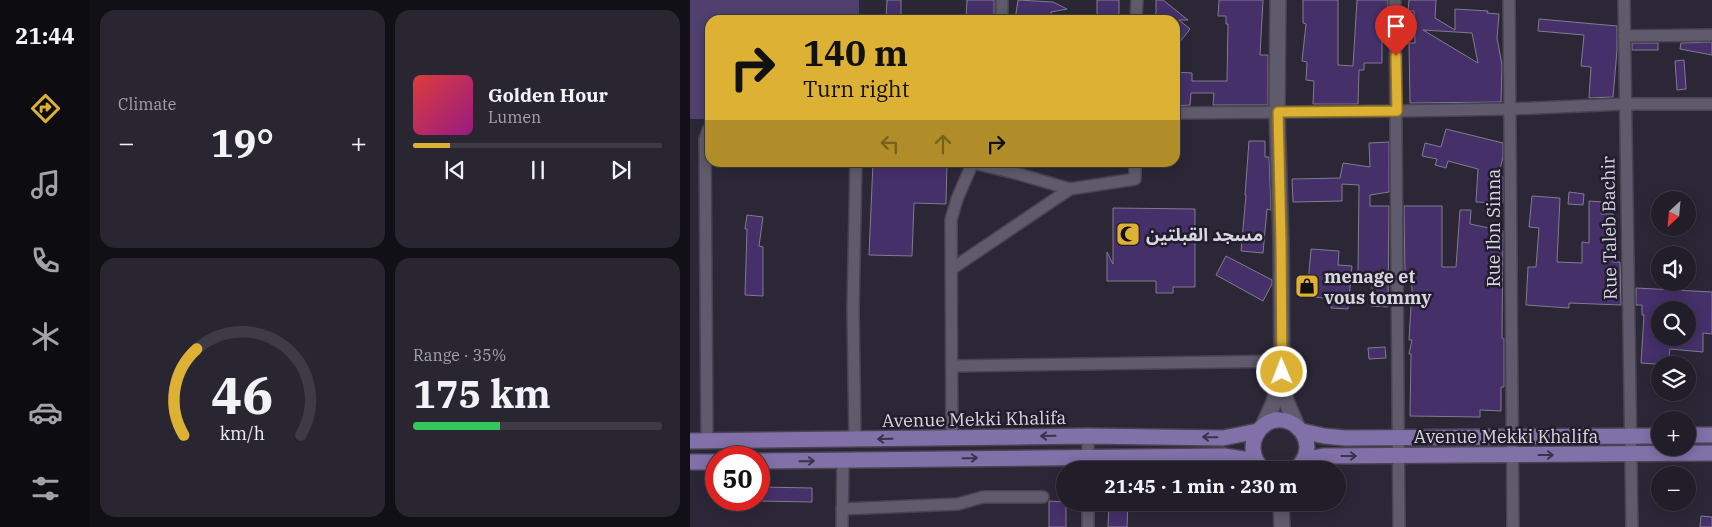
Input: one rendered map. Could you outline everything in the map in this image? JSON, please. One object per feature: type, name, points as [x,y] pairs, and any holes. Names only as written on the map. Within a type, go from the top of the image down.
[{"type":"main road","points":[[1278,0],[1282,367],[1286,401],[1299,429],[1305,437],[1307,451],[1301,461]]},
{"type":"main road","points":[[1259,461],[1253,449],[1253,442],[1274,402],[1282,367]]},
{"type":"main road","name":"Avenue Mekki Khalifa","points":[[690,441],[1088,436],[1223,438],[1261,428],[1277,420],[1291,422],[1299,429],[1345,438],[1651,436]]},
{"type":"main road","points":[[1696,436],[1712,435]]},
{"type":"main road","name":"Avenue Mekki Khalifa","points":[[1309,461],[1324,456],[1712,453]]},
{"type":"main road","points":[[1127,461],[1224,456],[1240,461]]},
{"type":"main road","points":[[770,461],[1056,463]]},
{"type":"main road","points":[[690,462],[705,462]]},
{"type":"main road","points":[[1281,511],[1282,527]]},
{"type":"street","points":[[1002,0],[1002,15]]},
{"type":"street","points":[[1136,0],[1136,15]]},
{"type":"street","points":[[1395,0],[1399,527]]},
{"type":"street","name":"Rue Ibn Sinna","points":[[1509,0],[1513,527]]},
{"type":"street","name":"Rue Taleb Bachir","points":[[1624,0],[1624,104],[1632,527]]},
{"type":"street","points":[[1624,36],[1712,35]]},
{"type":"street","points":[[1180,113],[1397,111],[1624,104],[1712,104]]},
{"type":"street","points":[[705,137],[708,441]]},
{"type":"street","points":[[855,440],[853,310],[856,167]]},
{"type":"street","points":[[952,438],[953,268],[951,220],[957,198],[971,167]]},
{"type":"street","points":[[990,167],[1070,189],[1135,179],[1135,167]]},
{"type":"street","points":[[953,268],[1070,189]]},
{"type":"street","points":[[953,366],[1282,367]]},
{"type":"street","points":[[1088,436],[1088,461]]},
{"type":"street","points":[[842,527],[843,460]]},
{"type":"street","points":[[842,509],[958,504],[983,497],[1043,497]]},
{"type":"street","points":[[1088,511],[1088,527]]},
{"type":"shaded area","points":[[690,0],[859,0],[859,15],[705,15],[705,119],[690,119]]},
{"type":"building","points":[[887,0],[901,0],[901,15],[886,15]]},
{"type":"building","points":[[967,0],[994,0],[994,15],[966,15]]},
{"type":"building","points":[[1018,0],[1053,2],[1067,9],[1051,12],[1051,15],[1016,15]]},
{"type":"building","points":[[1097,0],[1119,0],[1119,15],[1097,15]]},
{"type":"building","points":[[1156,0],[1163,0],[1188,20],[1180,20],[1180,15],[1154,15]]},
{"type":"building","points":[[1219,0],[1263,0],[1260,55],[1268,55],[1268,105],[1213,105],[1214,93],[1191,93],[1190,105],[1180,106],[1180,72],[1192,73],[1192,81],[1227,81],[1228,24],[1226,24],[1226,16],[1218,16]]},
{"type":"building","points":[[1303,0],[1338,0],[1338,65],[1353,66],[1357,0],[1388,0],[1387,33],[1382,33],[1382,63],[1364,63],[1364,70],[1359,70],[1358,104],[1313,104],[1314,81],[1306,80],[1307,62],[1302,61],[1306,24],[1303,23]]},
{"type":"building","points":[[1409,0],[1436,0],[1435,18],[1455,30],[1455,9],[1488,11],[1487,13],[1499,14],[1497,38],[1502,65],[1501,102],[1410,103],[1409,43],[1415,43],[1414,11],[1408,11]],"holes":[[[1423,30],[1472,33],[1478,63]]]},
{"type":"building","points":[[1539,19],[1617,26],[1613,97],[1589,98],[1591,67],[1581,66],[1584,35],[1538,31]]},
{"type":"building","points":[[1180,21],[1190,29],[1180,42]]},
{"type":"building","points":[[1712,42],[1712,55],[1680,49],[1681,43]]},
{"type":"building","points":[[1632,43],[1658,43],[1658,50],[1632,50]]},
{"type":"building","points":[[1684,60],[1686,89],[1677,90],[1675,61]]},
{"type":"building","points":[[1446,129],[1503,143],[1503,157],[1498,177],[1503,177],[1503,203],[1476,202],[1478,169],[1448,161],[1446,168],[1435,165],[1437,159],[1422,156],[1425,143],[1441,147]]},
{"type":"building","points":[[1249,141],[1265,141],[1265,157],[1269,157],[1271,210],[1267,209],[1263,253],[1241,251]]},
{"type":"building","points":[[1389,142],[1389,192],[1370,195],[1370,206],[1389,206],[1388,307],[1371,306],[1373,274],[1358,273],[1359,185],[1342,184],[1342,201],[1293,202],[1292,179],[1340,178],[1343,163],[1370,167],[1369,143]]},
{"type":"building","points":[[873,167],[947,167],[946,204],[914,203],[912,256],[869,255]]},
{"type":"building","points":[[1569,192],[1584,194],[1583,205],[1568,204]]},
{"type":"building","points":[[1532,196],[1560,198],[1557,262],[1582,263],[1582,242],[1589,243],[1589,201],[1602,202],[1601,214],[1613,214],[1613,262],[1620,262],[1621,305],[1569,303],[1569,308],[1526,305],[1528,267],[1536,267],[1539,228],[1529,227]]},
{"type":"building","points":[[1404,206],[1442,206],[1442,267],[1456,267],[1460,210],[1471,210],[1470,224],[1503,231],[1502,338],[1504,339],[1504,387],[1501,387],[1501,411],[1480,410],[1480,417],[1410,416],[1411,354],[1409,354],[1412,340],[1409,340],[1412,290],[1411,275],[1405,274]]},
{"type":"building","points":[[1113,208],[1195,209],[1195,287],[1173,287],[1173,293],[1156,293],[1156,281],[1107,281],[1107,252],[1113,264]]},
{"type":"building","points":[[747,215],[763,217],[759,246],[763,247],[763,296],[745,295],[747,229],[745,229]]},
{"type":"building","points":[[1311,249],[1339,251],[1338,265],[1352,266],[1348,309],[1331,308],[1332,299],[1307,296]]},
{"type":"building","points":[[1226,256],[1272,280],[1272,284],[1263,301],[1216,275]]},
{"type":"building","points":[[1636,288],[1651,289],[1651,291],[1712,292],[1712,334],[1703,333],[1703,352],[1670,349],[1669,356],[1651,356],[1651,364],[1641,363],[1644,315],[1642,315],[1642,305],[1636,305]]},
{"type":"building","points":[[1385,347],[1386,358],[1369,359],[1368,348]]},
{"type":"building","points":[[770,487],[812,488],[812,502],[770,501]]},
{"type":"building","points":[[1049,501],[1056,501],[1056,511],[1066,511],[1066,527],[1049,527]]},
{"type":"building","points":[[1109,511],[1128,511],[1127,527],[1108,527]]},
{"type":"building","points":[[1701,516],[1712,517],[1712,527],[1700,527]]},
{"type":"place","name":"مسجد القبلتين","points":[[1128,234]]},
{"type":"place","name":"menage et vous tommy","points":[[1307,286]]},
{"type":"route","points":[[1282,372],[1278,112],[1397,111],[1396,56]]}]
